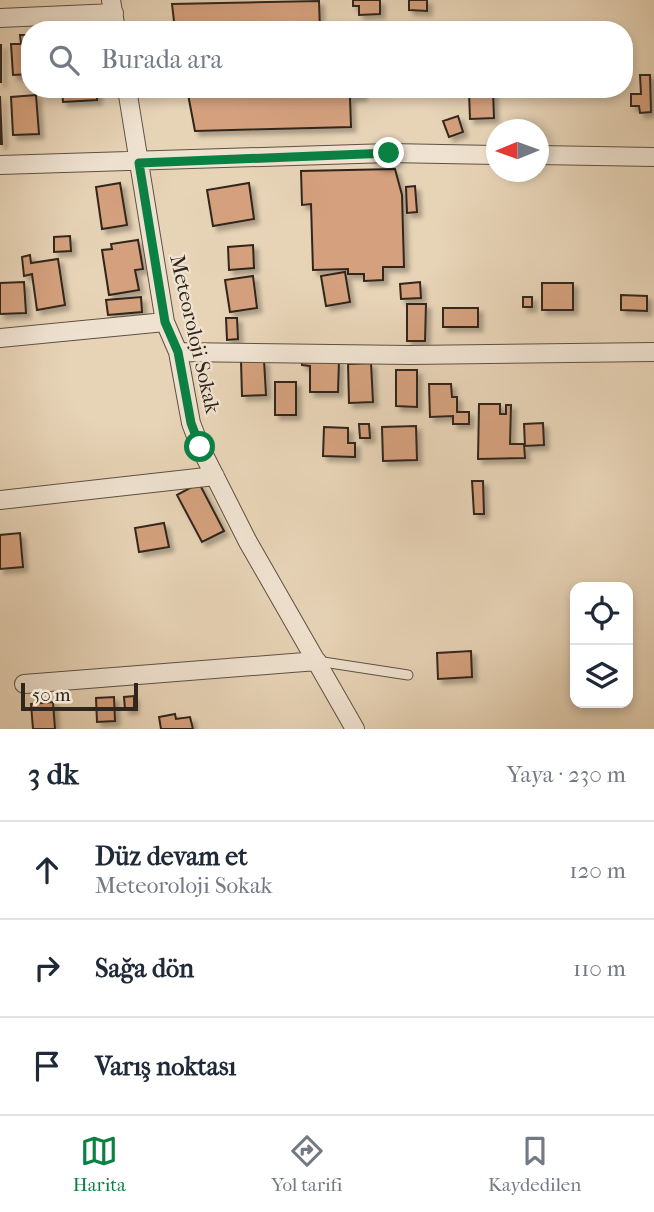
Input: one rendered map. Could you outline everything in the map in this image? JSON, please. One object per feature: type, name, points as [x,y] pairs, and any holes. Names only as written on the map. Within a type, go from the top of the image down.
[{"type":"street","points":[[0,18],[114,14]]},
{"type":"street","name":"Meteoroloji Sokak","points":[[128,98],[165,322],[178,352],[191,423],[248,542],[355,729]]},
{"type":"street","points":[[0,165],[139,163],[389,153],[486,155]]},
{"type":"street","points":[[549,155],[654,156]]},
{"type":"street","points":[[0,338],[165,322]]},
{"type":"street","points":[[178,352],[410,355],[654,352]]},
{"type":"street","points":[[0,500],[215,476]]},
{"type":"street","points":[[24,684],[317,661]]},
{"type":"lane","points":[[317,661],[408,675]]},
{"type":"building","points":[[353,0],[380,0],[380,14],[359,15],[359,6],[353,6]]},
{"type":"building","points":[[409,0],[427,0],[427,11],[409,10]]},
{"type":"building","points":[[319,1],[320,21],[174,21],[172,4]]},
{"type":"building","points":[[11,44],[21,44],[21,75],[13,75]]},
{"type":"building","points":[[1,45],[1,82],[0,82]]},
{"type":"building","points":[[640,75],[650,75],[651,112],[640,113],[639,106],[631,106],[633,94],[641,94]]},
{"type":"building","points":[[0,96],[2,144],[0,144]]},
{"type":"building","points":[[11,97],[36,98],[39,134],[13,135]]},
{"type":"building","points":[[63,98],[97,98],[97,100],[63,102]]},
{"type":"building","points":[[189,98],[350,98],[351,127],[195,131]]},
{"type":"building","points":[[469,98],[493,98],[494,118],[470,119]]},
{"type":"building","points":[[458,116],[463,132],[449,137],[443,121]]},
{"type":"building","points":[[395,169],[402,195],[404,267],[383,267],[383,280],[364,281],[364,274],[348,274],[348,269],[313,270],[311,204],[302,205],[301,171]]},
{"type":"building","points":[[120,183],[127,225],[102,229],[96,187]]},
{"type":"building","points":[[249,183],[254,219],[213,226],[207,190]]},
{"type":"building","points":[[415,186],[417,212],[407,213],[406,187]]},
{"type":"building","points":[[70,236],[71,251],[54,252],[54,237]]},
{"type":"building","points":[[138,240],[143,269],[135,270],[139,290],[109,295],[102,250],[112,249],[111,244]]},
{"type":"building","points":[[253,245],[254,268],[229,270],[228,247]]},
{"type":"building","points":[[30,255],[31,263],[58,259],[65,305],[37,310],[32,274],[24,276],[22,257]]},
{"type":"building","points":[[345,272],[350,302],[326,306],[321,276]]},
{"type":"building","points":[[253,276],[257,308],[230,312],[225,280]]},
{"type":"building","points":[[24,282],[26,313],[0,314],[0,283]]},
{"type":"building","points":[[420,282],[421,298],[401,299],[400,284]]},
{"type":"building","points":[[542,283],[573,283],[573,310],[542,310]]},
{"type":"building","points":[[621,295],[647,296],[647,311],[621,310]]},
{"type":"building","points":[[141,297],[142,312],[108,315],[106,300]]},
{"type":"building","points":[[523,297],[532,297],[532,307],[523,307]]},
{"type":"building","points":[[407,304],[426,304],[425,341],[407,341]]},
{"type":"building","points":[[443,308],[478,308],[478,327],[443,327]]},
{"type":"building","points":[[226,318],[237,318],[238,339],[227,340]]},
{"type":"building","points":[[264,360],[266,395],[242,396],[241,361]]},
{"type":"building","points":[[302,360],[339,360],[338,392],[310,392],[310,366],[302,365]]},
{"type":"building","points":[[371,363],[373,402],[349,403],[348,364]]},
{"type":"building","points":[[396,370],[417,370],[417,407],[396,406]]},
{"type":"building","points":[[275,382],[296,382],[296,415],[275,415]]},
{"type":"building","points":[[429,384],[451,384],[452,397],[457,397],[457,412],[469,412],[469,424],[453,424],[453,416],[430,417]]},
{"type":"building","points":[[479,404],[500,404],[500,414],[506,414],[506,405],[511,405],[510,444],[524,444],[525,458],[478,459]]},
{"type":"building","points":[[543,423],[544,445],[525,446],[524,424]]},
{"type":"building","points":[[359,424],[369,424],[370,438],[360,438]]},
{"type":"building","points":[[416,426],[417,460],[383,461],[382,427]]},
{"type":"building","points":[[324,427],[348,428],[348,443],[355,443],[355,457],[323,456]]},
{"type":"building","points":[[472,481],[483,481],[484,514],[474,514]]},
{"type":"building","points":[[199,483],[224,531],[202,542],[177,495]]},
{"type":"building","points":[[164,523],[169,547],[139,552],[135,528]]},
{"type":"building","points":[[20,533],[23,567],[0,569],[0,535]]},
{"type":"building","points":[[471,651],[472,677],[438,679],[437,653]]},
{"type":"building","points":[[134,696],[134,709],[125,710],[124,697]]},
{"type":"building","points":[[114,697],[115,721],[97,722],[96,698]]},
{"type":"building","points":[[53,702],[55,729],[33,729],[31,704]]},
{"type":"building","points":[[175,714],[176,719],[190,717],[193,729],[161,729],[159,717]]},
{"type":"route","points":[[200,447],[191,423],[178,352],[165,322],[139,163],[389,153]]}]
